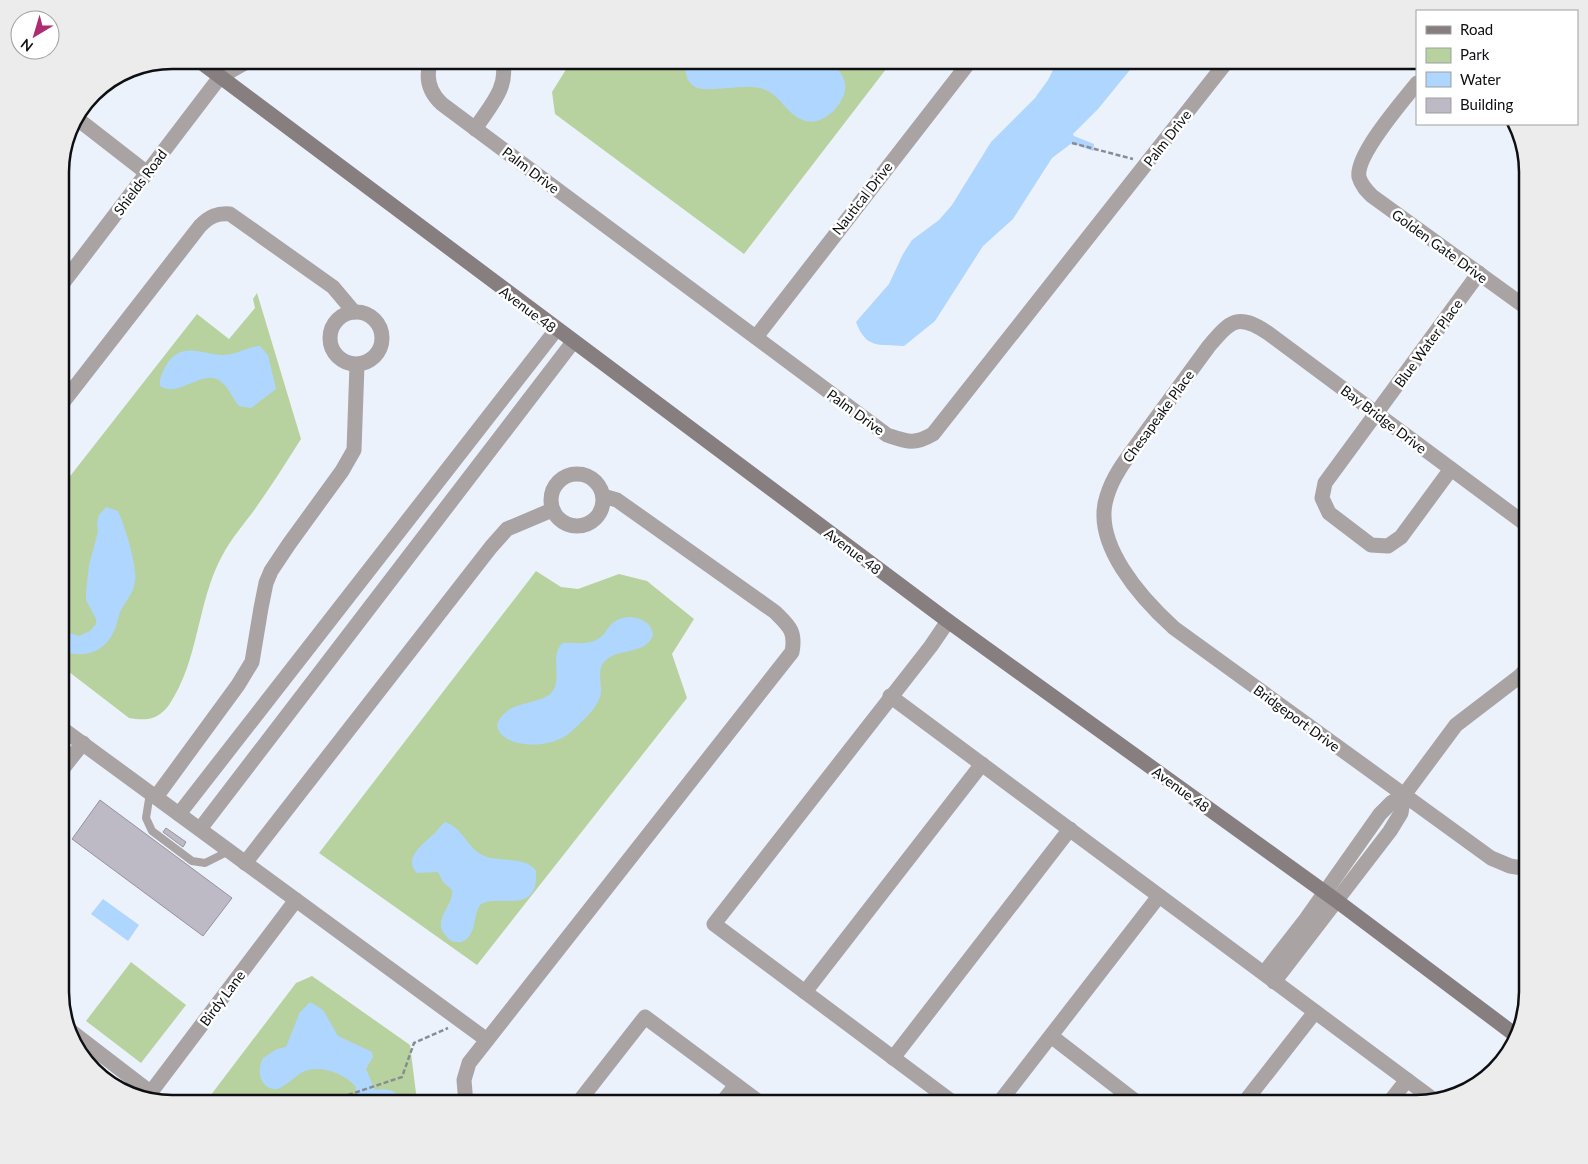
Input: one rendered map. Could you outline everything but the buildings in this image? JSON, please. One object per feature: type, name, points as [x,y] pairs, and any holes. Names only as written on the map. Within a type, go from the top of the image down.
[{"type":"main road","name":"Avenue 48","points":[[210,69],[556,330],[948,621],[1324,892],[1333,907],[1511,1032]]},
{"type":"street","name":"Shields Road","points":[[69,275],[220,77],[223,69]]},
{"type":"street","name":"Shields Road","points":[[220,77],[234,69]]},
{"type":"street","name":"Palm Drive","points":[[429,69],[428,76],[430,88],[435,97],[475,129],[887,435],[909,443],[922,440],[933,434],[1221,69]]},
{"type":"street","points":[[475,129],[500,91],[505,69]]},
{"type":"street","name":"Nautical Drive","points":[[756,337],[760,329],[964,69]]},
{"type":"street","name":"Golden Gate Drive","points":[[1416,84],[1365,154],[1359,176],[1363,186],[1372,196],[1519,303]]},
{"type":"street","points":[[82,122],[146,173]]},
{"type":"street","points":[[69,394],[200,226],[207,219],[218,213],[230,214],[295,260],[332,287],[354,312]]},
{"type":"street","name":"Blue Water Place","points":[[1451,469],[1401,537],[1388,546],[1371,545],[1329,513],[1322,498],[1326,483],[1479,274]]},
{"type":"street","points":[[354,312],[363,313],[376,322],[382,337],[378,353],[365,363],[357,365],[340,359],[331,344],[333,327],[338,319],[354,312]]},
{"type":"street","name":"Bay Bridge Drive","points":[[1238,321],[1252,322],[1268,333],[1519,519]]},
{"type":"street","name":"Chesapeake Place","points":[[1105,526],[1106,498],[1117,472],[1209,346],[1223,330],[1238,321]]},
{"type":"street","points":[[178,814],[556,330]]},
{"type":"street","points":[[200,829],[573,342]]},
{"type":"street","points":[[153,795],[238,685],[252,662],[261,608],[271,571],[342,471],[354,450],[357,365]]},
{"type":"street","points":[[570,474],[588,476],[600,488],[603,496],[600,513],[588,524],[571,526],[563,523],[552,510],[552,492],[556,484],[570,474]]},
{"type":"street","points":[[465,1095],[464,1080],[469,1063],[792,652],[794,641],[790,627],[775,612],[617,500],[603,496]]},
{"type":"street","points":[[245,863],[491,547],[507,529],[552,510]]},
{"type":"street","name":"Bridgeport Drive","points":[[1105,526],[1114,553],[1126,574],[1149,605],[1174,628],[1491,858],[1519,868]]},
{"type":"street","points":[[943,1095],[714,924],[948,621]]},
{"type":"street","points":[[1269,978],[1324,892],[1376,821],[1391,803],[1404,795],[1456,725],[1519,674]]},
{"type":"street","points":[[890,696],[1426,1094]]},
{"type":"street","points":[[69,734],[487,1040]]},
{"type":"street","points":[[69,760],[82,743]]},
{"type":"street","points":[[805,992],[982,764]]},
{"type":"street","points":[[1269,978],[1333,907],[1390,831],[1401,813],[1404,795]]},
{"type":"street","points":[[1376,821],[1390,831]]},
{"type":"street","points":[[892,1058],[1070,829]]},
{"type":"street","points":[[1005,1095],[1159,896]]},
{"type":"street","name":"Birdy Lane","points":[[150,1093],[296,900]]},
{"type":"street","points":[[1250,1095],[1315,1012]]},
{"type":"street","points":[[584,1095],[645,1017],[750,1095]]},
{"type":"street","points":[[1051,1036],[1127,1095]]},
{"type":"street","points":[[79,1038],[146,1092]]},
{"type":"street","points":[[1395,1095],[1407,1080]]},
{"type":"street","points":[[728,1095],[736,1085]]},
{"type":"lane","points":[[153,795],[146,818],[152,831],[192,861],[205,863],[229,850]]},
{"type":"path","points":[[1072,143],[1147,163]]},
{"type":"path","points":[[348,1095],[373,1085],[397,1080],[402,1077],[414,1043],[463,1022]]},
{"type":"green space","points":[[566,69],[886,69],[744,254],[555,114],[552,92]]},
{"type":"green space","points":[[257,293],[301,439],[222,556],[207,593],[186,670],[179,688],[169,705],[160,714],[151,718],[129,718],[69,672],[69,478],[197,314],[229,339],[255,308],[253,299]]},
{"type":"green space","points":[[536,571],[561,587],[578,589],[619,574],[647,581],[694,619],[672,654],[687,698],[477,965],[319,853]]},
{"type":"green space","points":[[131,962],[186,1005],[141,1063],[86,1021]]},
{"type":"green space","points":[[312,976],[410,1045],[416,1095],[211,1095],[296,983]]},
{"type":"water","points":[[686,69],[838,69],[843,77],[845,90],[834,111],[821,120],[813,122],[806,121],[793,114],[767,90],[753,87],[700,89],[689,82]]},
{"type":"water","points":[[1054,69],[1131,69],[1098,109],[1073,134],[1094,144],[1093,151],[1072,143],[1052,158],[1013,219],[983,246],[935,321],[904,346],[880,345],[869,341],[864,337],[856,322],[889,284],[912,240],[939,220],[952,205],[991,142],[1035,98]]},
{"type":"water","points":[[260,346],[268,355],[276,389],[251,408],[239,406],[226,386],[213,378],[198,380],[175,389],[167,389],[160,386],[160,378],[165,367],[171,359],[184,351],[190,350],[226,355]]},
{"type":"water","points":[[106,507],[118,511],[130,546],[135,581],[131,593],[120,612],[110,639],[92,652],[84,654],[69,653],[69,633],[79,636],[90,631],[96,624],[96,619],[86,600],[86,593],[89,565],[98,532],[97,523],[99,515]]},
{"type":"water","points":[[628,617],[637,618],[648,624],[653,636],[643,646],[617,654],[605,661],[600,674],[601,693],[598,702],[571,732],[555,741],[535,745],[516,743],[501,734],[497,724],[510,709],[546,697],[551,693],[556,681],[557,654],[563,643],[594,641],[603,635],[615,621]]},
{"type":"water","points":[[445,822],[456,828],[472,847],[482,855],[525,863],[536,871],[535,885],[531,894],[524,899],[516,901],[487,902],[480,905],[470,935],[465,940],[459,942],[449,939],[442,931],[441,925],[452,896],[452,890],[443,882],[438,872],[417,873],[413,868],[412,862],[420,847]]},
{"type":"water","points":[[103,899],[139,925],[128,941],[91,914]]},
{"type":"water","points":[[310,1002],[323,1010],[338,1036],[372,1052],[373,1057],[366,1069],[375,1090],[384,1089],[398,1095],[355,1095],[356,1087],[351,1082],[338,1074],[323,1069],[308,1070],[301,1073],[278,1089],[267,1087],[263,1083],[260,1074],[263,1058],[277,1049],[286,1047],[300,1012]]}]
